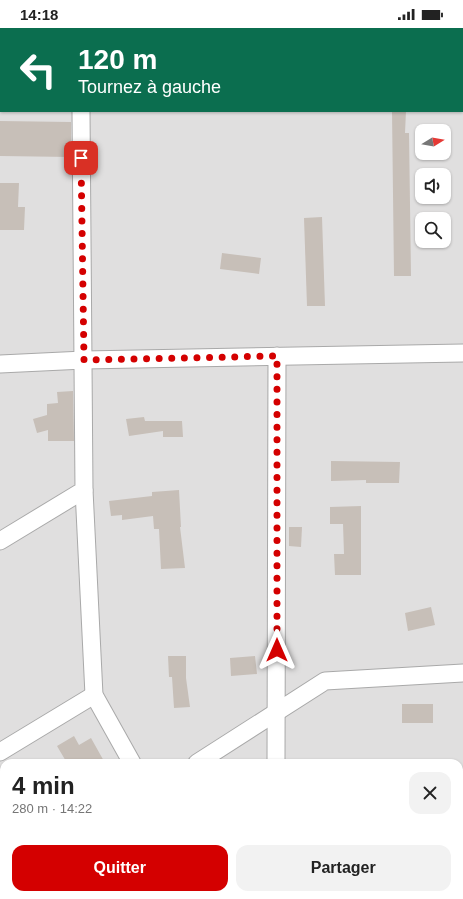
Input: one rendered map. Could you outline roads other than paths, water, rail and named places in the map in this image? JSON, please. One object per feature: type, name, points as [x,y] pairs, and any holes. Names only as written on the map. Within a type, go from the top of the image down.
[{"type":"street","points":[[81,112],[84,490],[94,695],[130,759]]},
{"type":"street","points":[[0,364],[84,360],[463,352]]},
{"type":"street","points":[[276,759],[277,356]]},
{"type":"street","points":[[0,541],[84,490]]},
{"type":"street","points":[[203,759],[325,681],[463,673]]},
{"type":"street","points":[[0,752],[94,695]]}]
